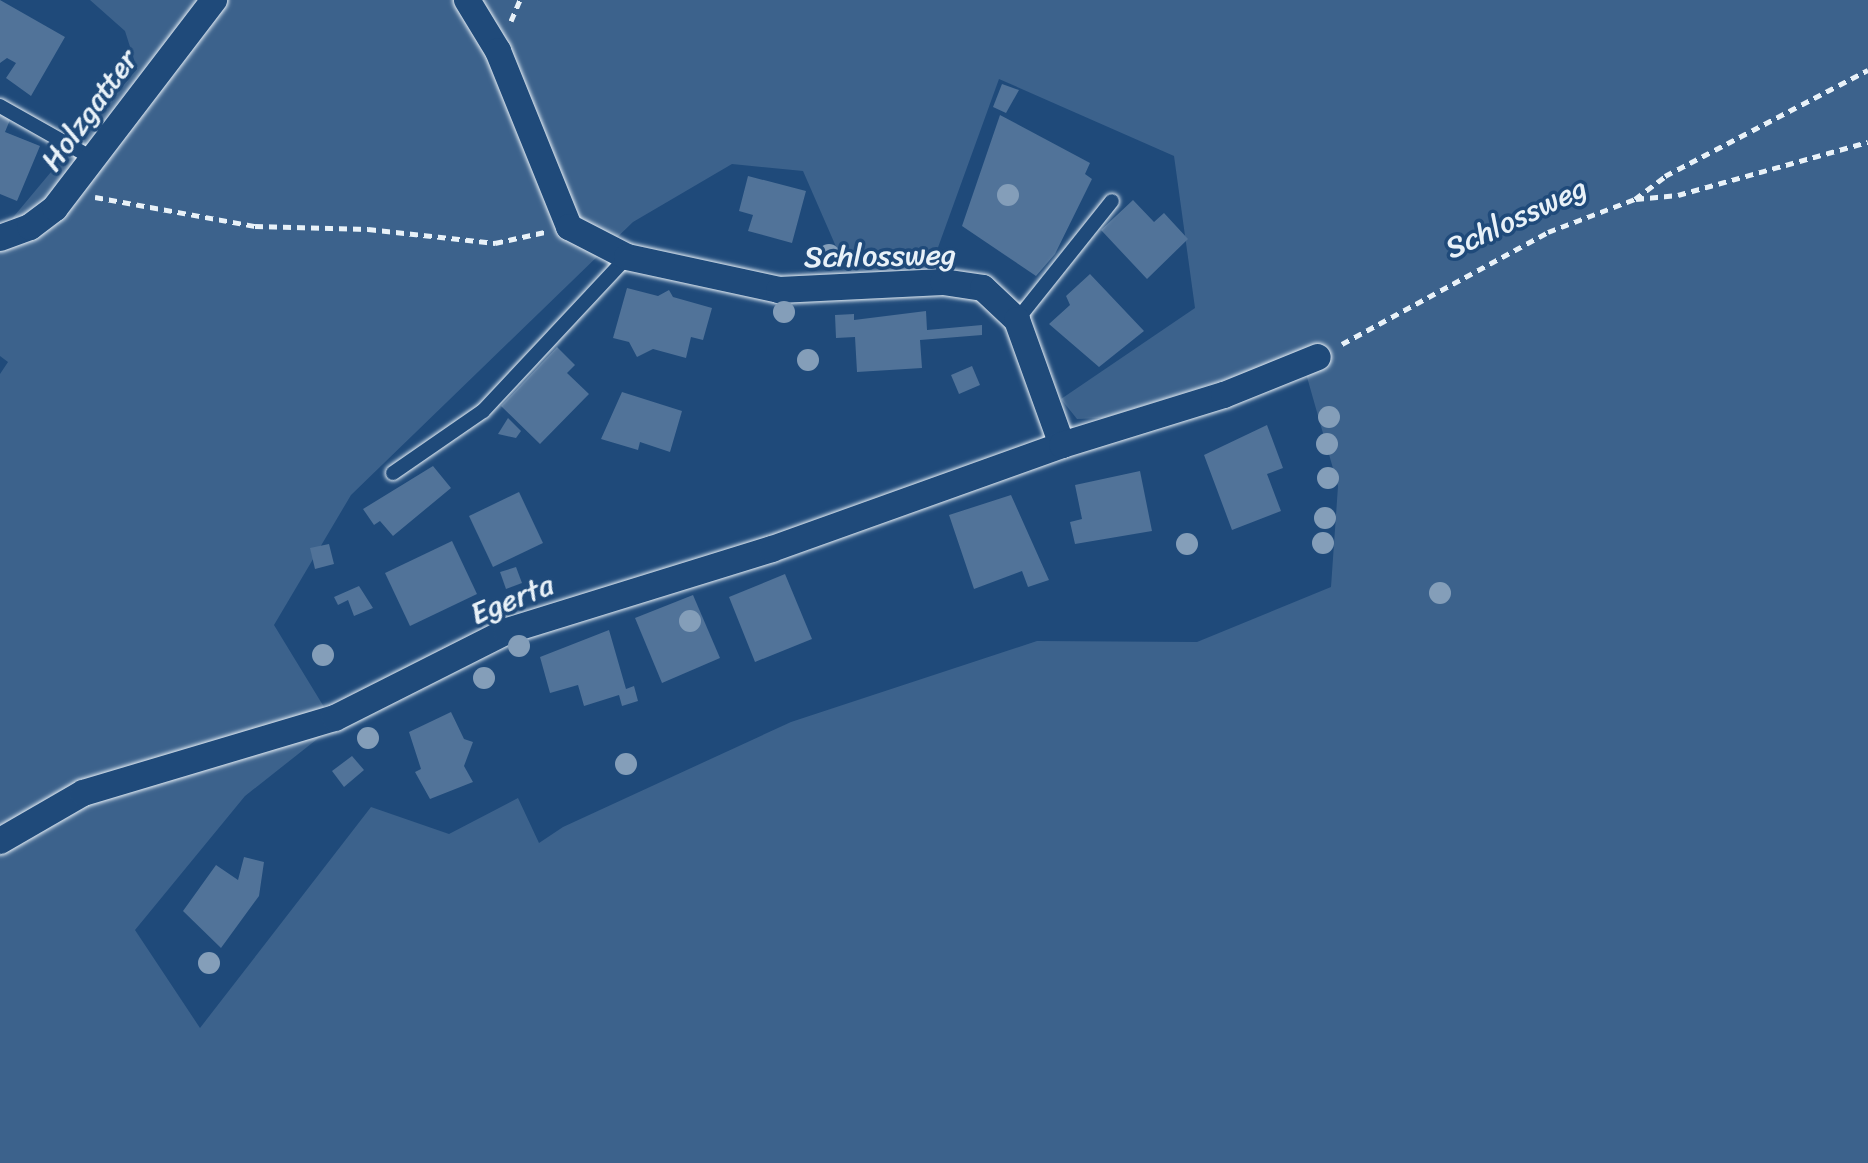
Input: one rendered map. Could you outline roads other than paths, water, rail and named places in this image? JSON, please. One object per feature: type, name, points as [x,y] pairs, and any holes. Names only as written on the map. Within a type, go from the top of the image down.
[{"type":"street","name":"Holzgatter","points":[[0,238],[30,227],[67,194],[214,0]]},
{"type":"street","name":"Schlossweg","points":[[467,0],[498,51],[569,227],[627,257],[779,290],[943,282],[983,288],[1017,320],[1062,445]]},
{"type":"street","points":[[1062,445],[1224,395],[1318,357]]},
{"type":"street","name":"Egerta","points":[[0,841],[83,793],[335,718],[507,631],[772,549],[1062,445]]},
{"type":"lane","points":[[0,106],[92,158]]},
{"type":"lane","points":[[1017,320],[1112,201]]},
{"type":"lane","points":[[393,473],[483,411],[627,257]]}]
